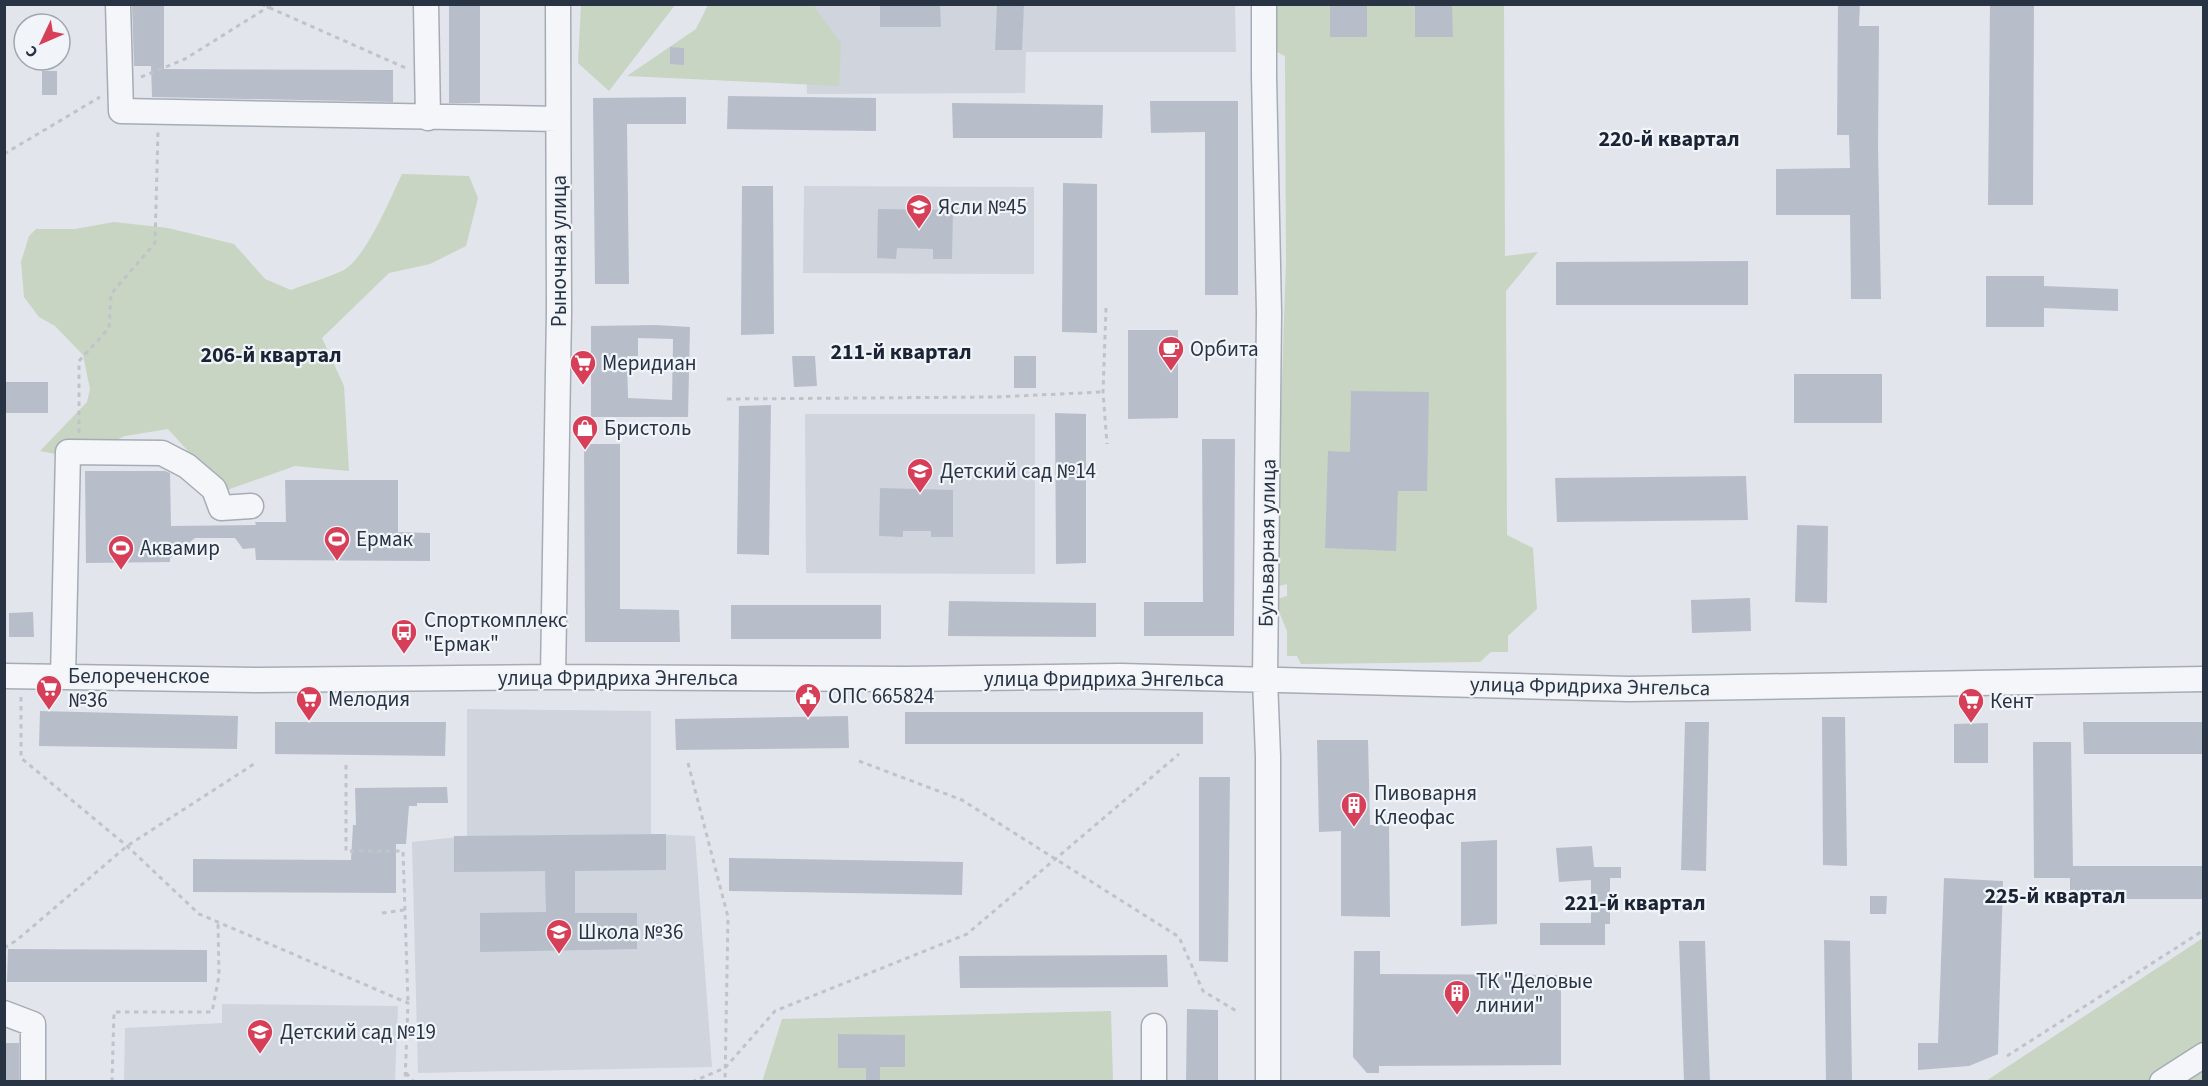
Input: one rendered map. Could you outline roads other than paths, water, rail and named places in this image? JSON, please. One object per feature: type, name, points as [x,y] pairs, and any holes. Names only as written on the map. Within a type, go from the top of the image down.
[{"type":"street","points":[[118,4],[121,111],[558,119]]},
{"type":"street","points":[[426,4],[428,118]]},
{"type":"street","name":"Рыночная улица","points":[[553,677],[560,312],[558,4]]},
{"type":"street","name":"Бульварная улица","points":[[1264,4],[1269,313],[1265,680],[1268,756],[1268,1082]]},
{"type":"street","points":[[63,677],[68,452],[162,453],[187,466],[214,489],[221,508],[251,506]]},
{"type":"street","name":"улица Фридриха Энгельса","points":[[4,676],[258,680],[553,677],[905,679],[1120,676],[1629,689],[2204,679]]},
{"type":"street","points":[[4,1013],[33,1024],[33,1082]]},
{"type":"street","points":[[1154,1026],[1154,1082]]},
{"type":"street","points":[[2162,1082],[2204,1055]]},
{"type":"place","name":"Ясли №45","points":[[919,230]]},
{"type":"place","name":"Орбита","points":[[1171,372]]},
{"type":"place","name":"Меридиан","points":[[583,386]]},
{"type":"place","name":"Бристоль","points":[[585,451]]},
{"type":"place","name":"Детский сад №14","points":[[920,494]]},
{"type":"place","name":"Ермак","points":[[337,562]]},
{"type":"place","name":"Аквамир","points":[[121,571]]},
{"type":"place","name":"Спорткомплекс \"Ермак\"","points":[[404,655]]},
{"type":"place","name":"Белореченское №36","points":[[49,711]]},
{"type":"place","name":"ОПС 665824","points":[[808,719]]},
{"type":"place","name":"Мелодия","points":[[309,722]]},
{"type":"place","name":"Кент","points":[[1971,724]]},
{"type":"place","name":"Пивоварня Клеофас","points":[[1354,828]]},
{"type":"place","name":"Школа №36","points":[[559,955]]},
{"type":"place","name":"ТК \"Деловые линии\"","points":[[1457,1016]]},
{"type":"place","name":"Детский сад №19","points":[[260,1055]]},
{"type":"district","name":"220-й квартал","points":[[1669,138]]},
{"type":"district","name":"211-й квартал","points":[[901,351]]},
{"type":"district","name":"206-й квартал","points":[[271,354]]},
{"type":"district","name":"225-й квартал","points":[[2055,895]]},
{"type":"district","name":"221-й квартал","points":[[1635,902]]}]
